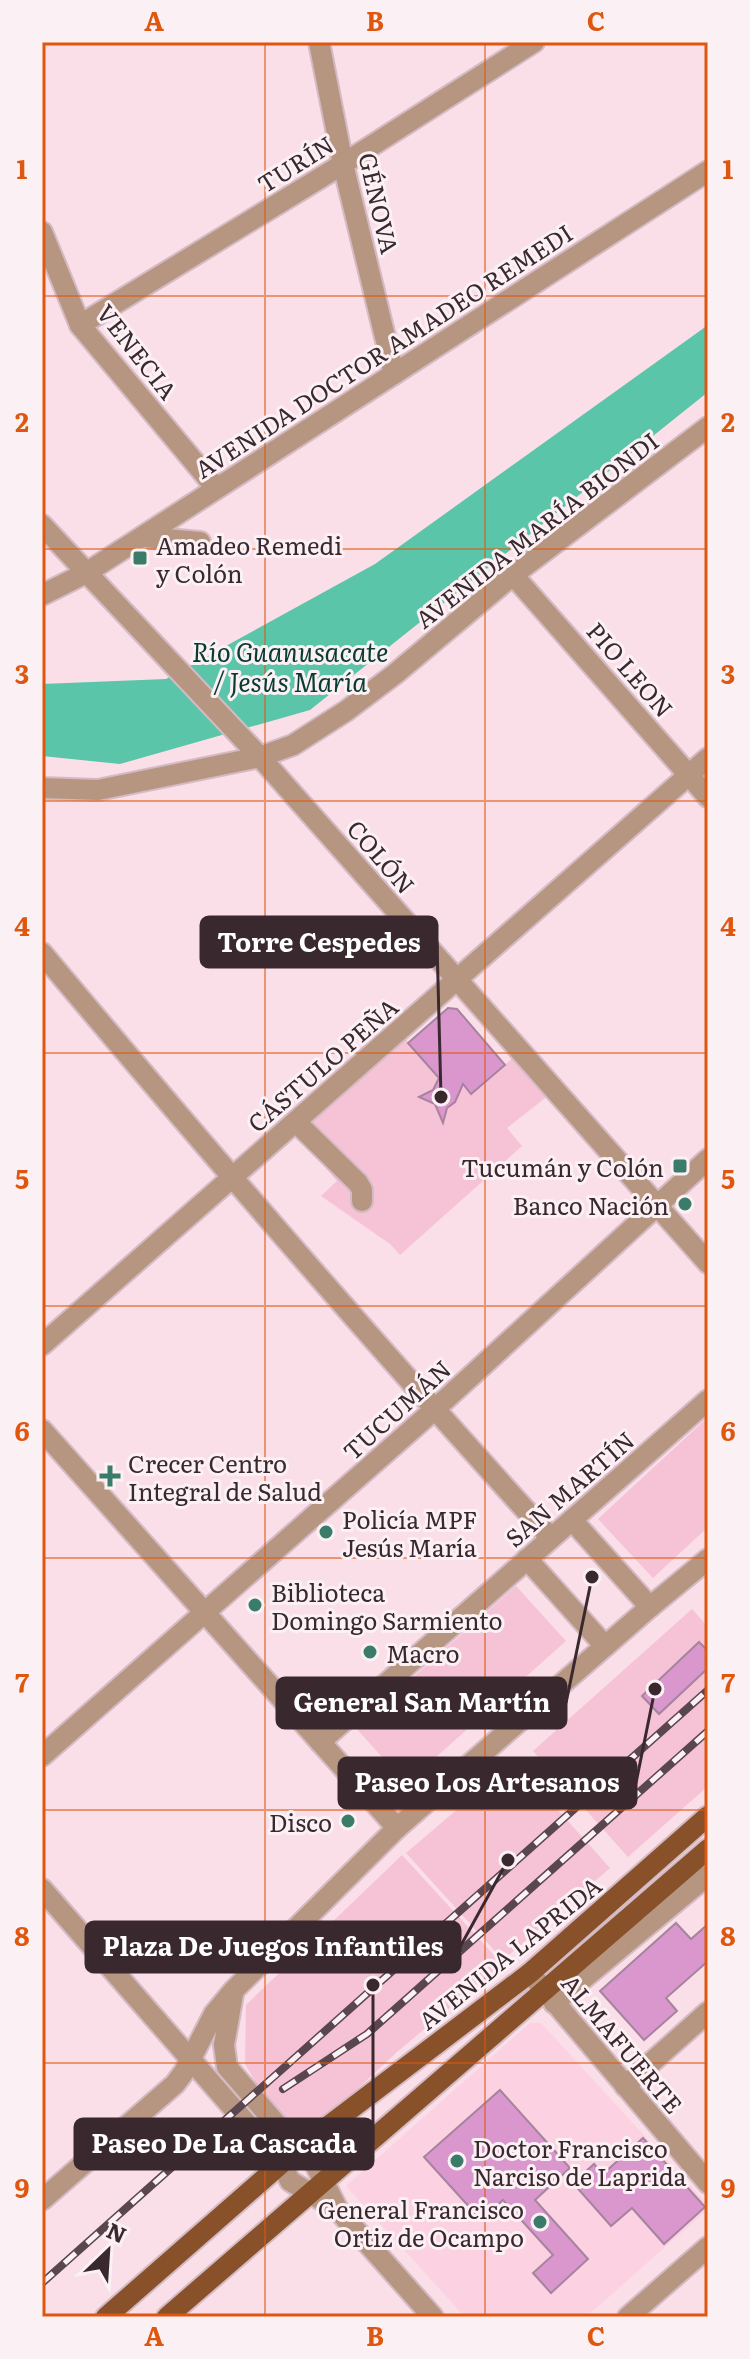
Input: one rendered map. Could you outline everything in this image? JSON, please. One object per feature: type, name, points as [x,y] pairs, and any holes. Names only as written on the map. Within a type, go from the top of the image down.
[{"type":"main road","name":"AVENIDA LAPRIDA","points":[[106,2317],[298,2149],[530,1973],[708,1816]]},
{"type":"main road","name":"AVENIDA LAPRIDA","points":[[167,2317],[316,2187],[549,1996],[708,1849]]},
{"type":"street","name":"GÉNOVA","points":[[319,42],[343,164],[394,374]]},
{"type":"street","name":"TURÍN","points":[[80,325],[343,164],[534,42]]},
{"type":"street","name":"AVENIDA DOCTOR AMADEO REMEDI","points":[[42,595],[86,573],[143,537],[708,171]]},
{"type":"street","name":"VENECIA","points":[[42,232],[80,325],[216,488]]},
{"type":"street","name":"AVENIDA MARÍA BIONDI","points":[[42,788],[98,790],[260,757],[293,745],[395,674],[513,575],[708,427]]},
{"type":"street","name":"COLÓN","points":[[42,525],[260,757],[708,1263]]},
{"type":"street","points":[[143,537],[200,542]]},
{"type":"street","name":"PIO LEON","points":[[513,575],[708,797]]},
{"type":"street","name":"CÁSTULO PEÑA","points":[[42,1345],[708,758]]},
{"type":"street","points":[[42,953],[231,1178],[434,1410],[551,1538]]},
{"type":"street","points":[[296,1122],[358,1183],[362,1201]]},
{"type":"street","name":"TUCUMÁN","points":[[42,1756],[434,1410],[708,1159]]},
{"type":"street","name":"SAN MARTÍN","points":[[320,1742],[708,1400]]},
{"type":"street","points":[[42,1430],[397,1828]]},
{"type":"street","points":[[572,1520],[650,1607]]},
{"type":"street","points":[[527,1559],[605,1646]]},
{"type":"street","points":[[42,2200],[175,2084],[214,2014],[234,1990],[397,1828],[708,1559]]},
{"type":"street","points":[[549,1996],[708,1875]]},
{"type":"street","points":[[42,1889],[192,2058],[281,2163],[290,2181],[316,2187],[433,2317]]},
{"type":"street","name":"ALMAFUERTE","points":[[530,1973],[708,2183]]},
{"type":"street","points":[[234,1990],[224,2045],[227,2067],[298,2149],[314,2162],[316,2187]]},
{"type":"street","points":[[625,2086],[708,2012]]},
{"type":"street","points":[[628,2317],[708,2247]]},
{"type":"shaded area","points":[[399,1031],[428,1066],[439,1057],[471,1093],[520,1052],[554,1091],[507,1128],[522,1146],[400,1255],[390,1244],[321,1196],[337,1181],[290,1127]]},
{"type":"shaded area","points":[[708,1417],[708,1527],[653,1578],[598,1519]]},
{"type":"shaded area","points":[[516,1586],[566,1641],[406,1784],[356,1728]]},
{"type":"shaded area","points":[[692,1609],[708,1627],[708,1786],[628,1857],[533,1751]]},
{"type":"shaded area","points":[[514,1761],[610,1868],[503,1960],[406,1853]]},
{"type":"shaded area","points":[[402,1855],[502,1964],[397,2052],[302,2141],[263,2095],[245,2064],[246,2005]]},
{"type":"shaded area","points":[[530,2023],[541,2023],[708,2205],[708,2209],[586,2317],[465,2317],[346,2186]]},
{"type":"water","name":"Río Guanusacate / Jesús María","points":[[708,325],[708,392],[310,710],[120,764],[42,756],[42,684],[166,679],[375,564]]},
{"type":"building","points":[[448,1008],[457,1009],[505,1065],[471,1094],[463,1084],[455,1102],[447,1108],[443,1123],[435,1104],[419,1097],[433,1090],[439,1078],[408,1043]]},
{"type":"building","points":[[699,1642],[708,1651],[708,1668],[659,1714],[642,1696]]},
{"type":"building","points":[[676,1923],[691,1939],[708,1924],[708,1961],[666,1998],[677,2011],[644,2040],[600,1991]]},
{"type":"building","points":[[500,2090],[570,2168],[535,2200],[588,2259],[551,2293],[533,2273],[553,2255],[503,2200],[481,2220],[424,2157]]},
{"type":"building","points":[[643,2138],[705,2207],[664,2244],[632,2208],[611,2226],[573,2183],[594,2164],[603,2174]]},
{"type":"railway","points":[[42,2283],[708,1690]]},
{"type":"railway","points":[[283,2089],[367,2034],[708,1731]]},
{"type":"place","name":"Amadeo Remedi y Colón","points":[[140,558]]},
{"type":"place","name":"Torre Cespedes","points":[[441,1097]]},
{"type":"place","name":"Tucumán y Colón","points":[[680,1166]]},
{"type":"place","name":"Banco Nación","points":[[685,1204]]},
{"type":"place","name":"Crecer Centro Integral de Salud","points":[[110,1476]]},
{"type":"place","name":"Policía MPF Jesús María","points":[[326,1532]]},
{"type":"place","name":"General San Martín","points":[[592,1577]]},
{"type":"place","name":"Biblioteca Domingo Sarmiento","points":[[255,1605]]},
{"type":"place","name":"Macro","points":[[370,1652]]},
{"type":"place","name":"Paseo Los Artesanos","points":[[655,1689]]},
{"type":"place","name":"Disco","points":[[348,1821]]},
{"type":"place","name":"Plaza De Juegos Infantiles","points":[[508,1860]]},
{"type":"place","name":"Paseo De La Cascada","points":[[373,1985]]},
{"type":"place","name":"Doctor Francisco Narciso de Laprida","points":[[457,2161]]},
{"type":"place","name":"General Francisco Ortiz de Ocampo","points":[[540,2222]]}]
